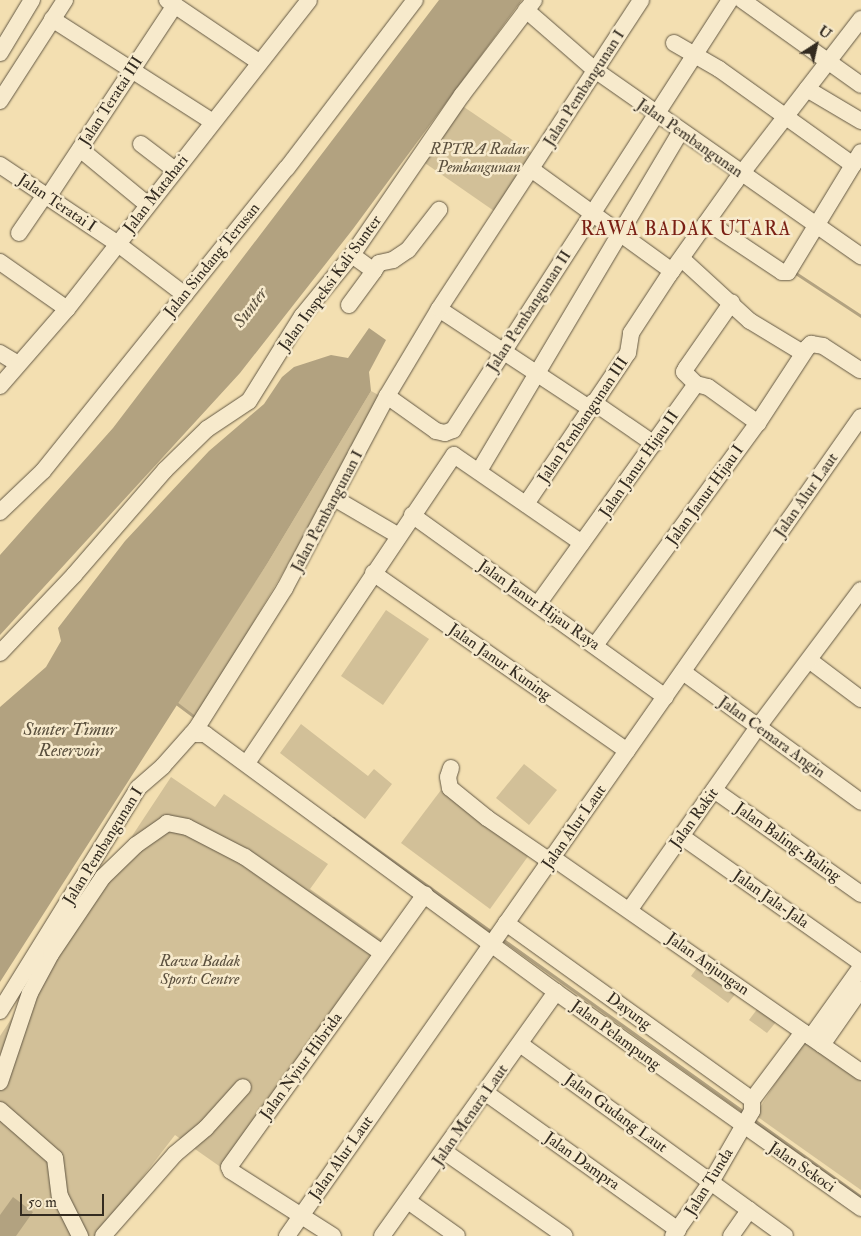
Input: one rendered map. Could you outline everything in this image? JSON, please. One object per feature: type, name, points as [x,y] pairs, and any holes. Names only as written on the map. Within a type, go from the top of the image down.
[{"type":"street","points":[[0,53],[32,0]]},
{"type":"street","points":[[0,101],[65,0]]},
{"type":"street","name":"Jalan Matahari","points":[[0,386],[67,309],[309,0]]},
{"type":"street","name":"Jalan Sindang Terusan","points":[[0,512],[43,471],[185,295],[415,0]]},
{"type":"street","name":"Jalan Pembangunan I","points":[[0,1011],[138,788],[164,766],[194,731],[208,710],[285,588],[387,396],[439,309],[641,0]]},
{"type":"street","name":"Jalan Pembangunan II","points":[[387,396],[436,431],[450,433],[730,0]]},
{"type":"street","points":[[742,0],[861,85]]},
{"type":"street","points":[[171,3],[259,62]]},
{"type":"street","name":"Jalan Teratai III","points":[[19,233],[80,150],[171,3]]},
{"type":"street","name":"Jalan Pembangunan","points":[[530,5],[550,32],[595,70],[680,132],[861,256]]},
{"type":"street","name":"Jalan Inspeksi Kali Sunter","points":[[0,653],[172,463],[207,428],[249,401],[302,316],[352,255],[462,95],[530,5]]},
{"type":"street","points":[[52,19],[213,122]]},
{"type":"street","name":"Jalan Pembangunan III","points":[[526,504],[629,351],[631,333],[677,265],[742,174],[830,62],[861,19]]},
{"type":"street","points":[[674,43],[719,69],[786,118],[857,159],[822,230],[791,268],[782,272],[708,222]]},
{"type":"street","points":[[807,89],[861,121]]},
{"type":"street","points":[[479,471],[535,373],[621,235],[680,132]]},
{"type":"street","points":[[141,144],[175,170]]},
{"type":"street","points":[[80,150],[148,205]]},
{"type":"street","name":"Jalan Teratai I","points":[[0,165],[118,244],[185,295]]},
{"type":"street","points":[[531,169],[621,235],[677,265],[732,302],[750,321],[807,349],[822,346],[861,370]]},
{"type":"street","points":[[349,305],[379,264],[393,260],[408,250],[438,210]]},
{"type":"street","points":[[352,255],[374,271]]},
{"type":"street","points":[[0,262],[67,309]]},
{"type":"street","points":[[732,302],[684,372],[696,384],[708,387],[758,423]]},
{"type":"street","points":[[439,309],[535,373],[654,444]]},
{"type":"street","name":"Jalan Janur Hijau I","points":[[596,644],[758,423],[807,349]]},
{"type":"street","points":[[0,352],[18,364]]},
{"type":"street","name":"Jalan Janur Hijau II","points":[[538,604],[696,384]]},
{"type":"street","name":"Jalan Alur Laut","points":[[287,1236],[491,943],[552,860],[860,422]]},
{"type":"street","points":[[249,760],[454,455],[582,543]]},
{"type":"street","points":[[334,498],[399,536]]},
{"type":"street","name":"Jalan Janur Hijau Raya","points":[[412,515],[596,644],[665,697]]},
{"type":"street","name":"Jalan Janur Kuning","points":[[373,573],[627,751]]},
{"type":"street","name":"Jalan Rakit","points":[[630,909],[761,722],[861,590]]},
{"type":"street","points":[[809,660],[861,699]]},
{"type":"street","name":"Jalan Cemara Angin","points":[[683,672],[761,722],[861,802]]},
{"type":"street","name":"Jalan Pelampung","points":[[194,731],[205,734],[249,760],[556,992],[748,1114]]},
{"type":"street","name":"Jalan Anjungan","points":[[451,768],[448,777],[450,788],[487,818],[630,909],[861,1072]]},
{"type":"street","name":"Jalan Baling-Baling","points":[[714,790],[861,894]]},
{"type":"street","points":[[0,1082],[30,993],[51,954],[103,877],[136,845],[167,823],[187,826],[245,857],[382,953]]},
{"type":"street","name":"Jalan Jala-Jala","points":[[681,836],[861,963]]},
{"type":"street","name":"Jalan Nyiur Hibrida","points":[[300,1216],[231,1171],[229,1167],[425,894]]},
{"type":"street","name":"Dayung","points":[[505,924],[748,1114]]},
{"type":"street","points":[[812,1038],[861,967]]},
{"type":"street","points":[[812,1038],[861,989]]},
{"type":"street","name":"Jalan Menara Laut","points":[[382,1236],[445,1152],[556,992]]},
{"type":"street","name":"Jalan Tunda","points":[[675,1233],[712,1182],[748,1114],[812,1038]]},
{"type":"street","name":"Jalan Gudang Laut","points":[[520,1044],[785,1236]]},
{"type":"street","points":[[103,1236],[175,1154],[206,1128],[243,1087]]},
{"type":"street","name":"Jalan Dampra","points":[[486,1093],[675,1233]]},
{"type":"street","points":[[0,1110],[55,1158],[60,1196],[80,1236]]},
{"type":"street","name":"Jalan Sekoci","points":[[748,1114],[861,1208]]},
{"type":"street","points":[[445,1152],[565,1236]]},
{"type":"street","points":[[408,1201],[457,1236]]},
{"type":"street","points":[[731,1236],[749,1210]]},
{"type":"street","points":[[300,1216],[333,1236]]},
{"type":"green space","name":"RPTRA Radar Pembangunan","points":[[461,105],[536,156],[497,213],[422,161]]},
{"type":"green space","points":[[371,391],[386,399],[196,719],[176,703],[267,564]]},
{"type":"green space","points":[[386,610],[429,639],[383,705],[341,676]]},
{"type":"green space","points":[[301,724],[368,776],[374,769],[392,784],[365,819],[280,753]]},
{"type":"green space","points":[[524,764],[557,790],[529,825],[496,798]]},
{"type":"green space","name":"Rawa Badak Sports Centre","points":[[171,777],[215,807],[224,794],[328,864],[310,889],[381,939],[222,1168],[175,1135],[97,1236],[0,1236],[0,1036]]},
{"type":"green space","points":[[441,790],[529,855],[490,909],[401,843]]},
{"type":"green space","points":[[699,965],[737,992],[728,1003],[691,976]]},
{"type":"green space","points":[[758,1008],[776,1022],[767,1033],[749,1020]]},
{"type":"green space","points":[[805,1037],[861,1077],[861,1190],[755,1115]]},
{"type":"water","name":"Sunter","points":[[439,0],[522,0],[353,229],[240,373],[0,635],[0,555],[113,428]]},
{"type":"water","name":"Sunter Timur Reservoir","points":[[369,328],[386,340],[369,372],[371,391],[267,564],[0,982],[0,707],[46,667],[61,641],[58,628],[125,541],[209,451],[264,404],[282,377],[294,367],[331,355],[348,358]]},
{"type":"water","points":[[13,1197],[33,1212],[16,1236],[0,1236],[0,1215]]},
{"type":"waterway","points":[[794,272],[861,316]]},
{"type":"waterway","points":[[176,703],[197,719]]},
{"type":"waterway","points":[[333,818],[493,933]]},
{"type":"waterway","points":[[502,939],[745,1113]]},
{"type":"waterway","points":[[754,1120],[861,1197]]},
{"type":"district","name":"RAWA BADAK UTARA","points":[[686,230]]}]
